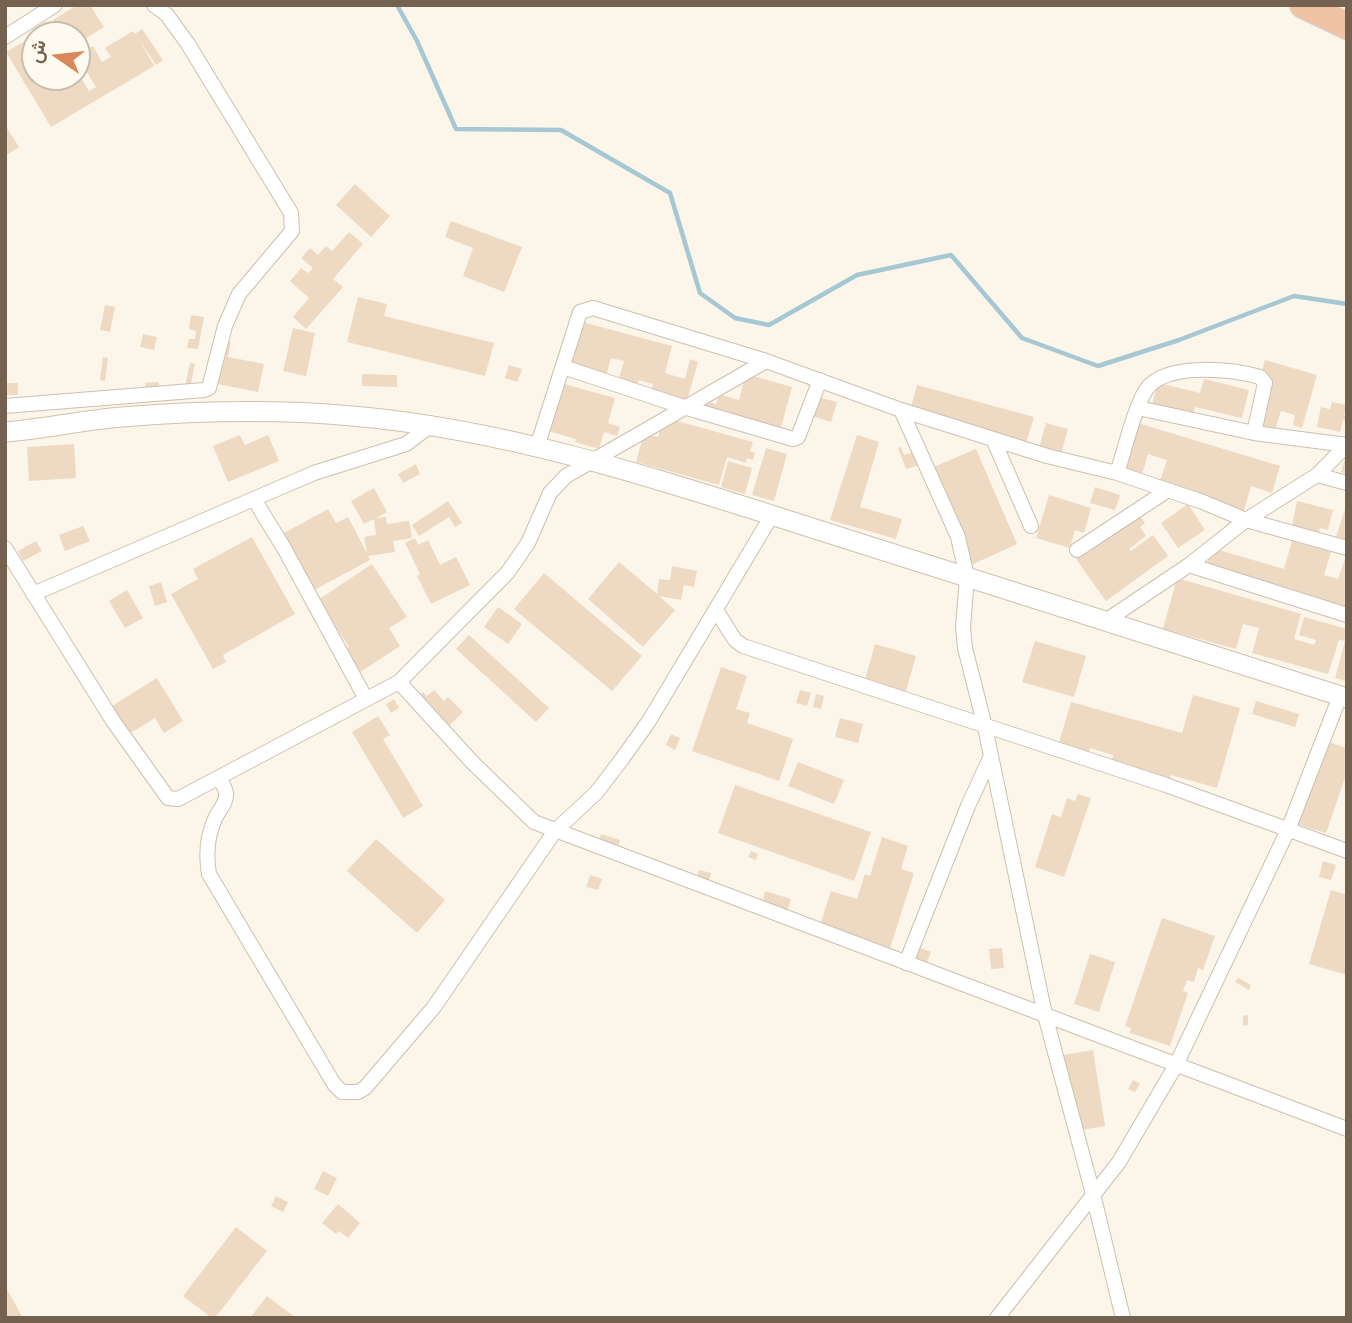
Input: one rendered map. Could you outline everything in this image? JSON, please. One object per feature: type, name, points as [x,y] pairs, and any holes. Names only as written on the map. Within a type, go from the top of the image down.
[{"type":"highway","points":[[1303,5],[1347,26]]},
{"type":"main road","points":[[7,428],[120,417],[243,411],[351,415],[430,426],[537,447],[772,515],[1343,697]]},
{"type":"street","points":[[5,37],[55,5]]},
{"type":"street","points":[[5,406],[209,388],[225,326],[239,294],[292,231],[291,213],[188,44],[167,15],[154,5]]},
{"type":"street","points":[[537,447],[580,312],[593,307],[766,361],[901,410],[1047,456],[1117,473],[1203,502],[1246,520],[1347,548]]},
{"type":"street","points":[[5,548],[114,722],[168,798],[184,798],[399,682],[508,572],[528,543],[555,486],[566,476],[766,361]]},
{"type":"street","points":[[562,367],[759,430],[796,438],[820,380]]},
{"type":"street","points":[[1117,473],[1147,388],[1166,375],[1184,371],[1250,374],[1260,377],[1265,383],[1254,433]]},
{"type":"street","points":[[1107,620],[1189,565],[1246,520],[1317,475],[1347,445],[1254,433],[1138,408]]},
{"type":"street","points":[[901,410],[958,537],[967,577],[963,627],[965,648],[992,756],[1045,1015],[1123,1318]]},
{"type":"street","points":[[33,594],[314,472],[406,444],[430,426]]},
{"type":"street","points":[[993,439],[1031,526]]},
{"type":"street","points":[[1317,475],[1347,483]]},
{"type":"street","points":[[1077,550],[1168,490]]},
{"type":"street","points":[[254,499],[285,550],[366,699]]},
{"type":"street","points":[[219,779],[227,792],[225,802],[213,822],[208,842],[209,874],[334,1084],[342,1092],[349,1093],[365,1088],[434,1007],[555,831],[596,793],[649,721],[772,515]]},
{"type":"street","points":[[1189,565],[1347,615]]},
{"type":"street","points":[[716,610],[735,640],[743,646],[1166,786],[1347,851]]},
{"type":"street","points":[[399,682],[473,763],[534,822],[1347,1129]]},
{"type":"street","points":[[997,1318],[1119,1162],[1176,1065],[1288,830],[1343,697]]},
{"type":"street","points":[[906,963],[968,806],[992,756]]},
{"type":"building","points":[[77,5],[90,5],[104,27],[91,35],[91,21],[53,20]]},
{"type":"building","points":[[142,29],[163,60],[156,65],[140,41],[154,66],[51,127],[29,91],[91,91],[96,87],[91,79],[91,47],[93,46],[102,62],[111,57],[105,48],[133,31],[135,34]]},
{"type":"building","points":[[21,43],[21,77],[6,52]]},
{"type":"building","points":[[5,125],[19,147],[5,156]]},
{"type":"building","points":[[355,184],[390,216],[371,237],[336,205]]},
{"type":"building","points":[[451,221],[522,247],[504,292],[463,276],[473,248],[445,237]]},
{"type":"building","points":[[349,232],[363,244],[333,279],[343,287],[306,329],[293,317],[309,298],[290,281],[301,268],[308,273],[313,268],[301,258],[310,248],[318,255],[326,246],[332,251]]},
{"type":"building","points":[[358,297],[387,304],[384,316],[494,343],[485,376],[347,342]]},
{"type":"building","points":[[105,305],[115,307],[110,332],[100,330]]},
{"type":"building","points":[[191,315],[204,317],[198,349],[187,348],[189,339],[195,339],[196,331],[189,329]]},
{"type":"building","points":[[575,320],[672,346],[665,373],[685,379],[690,359],[698,362],[685,408],[649,398],[653,384],[638,380],[636,390],[617,385],[624,361],[611,358],[605,380],[561,368]]},
{"type":"building","points":[[293,328],[315,333],[306,376],[283,371]]},
{"type":"building","points":[[143,334],[157,337],[154,350],[140,347]]},
{"type":"building","points":[[221,340],[231,342],[228,357],[264,364],[258,392],[207,382]]},
{"type":"building","points":[[103,357],[108,358],[105,381],[100,380]]},
{"type":"building","points":[[1265,360],[1317,375],[1302,428],[1293,425],[1295,415],[1281,411],[1275,430],[1251,423],[1257,404],[1253,403]]},
{"type":"building","points":[[190,363],[195,364],[190,388],[185,387]]},
{"type":"building","points":[[509,365],[522,369],[517,382],[505,378]]},
{"type":"building","points":[[362,374],[397,375],[397,387],[362,386]]},
{"type":"building","points":[[746,374],[792,387],[779,435],[699,414],[703,400],[716,404],[719,394],[739,400]]},
{"type":"building","points":[[1204,379],[1249,390],[1242,418],[1195,407],[1192,419],[1151,408],[1158,383],[1200,393]]},
{"type":"building","points":[[553,381],[615,398],[608,423],[620,427],[617,436],[604,432],[599,449],[541,429]]},
{"type":"building","points":[[159,382],[159,388],[146,389],[145,383]]},
{"type":"building","points":[[7,383],[18,383],[18,395],[6,395]]},
{"type":"building","points":[[917,385],[1034,417],[1026,443],[910,411]]},
{"type":"building","points":[[817,397],[837,402],[831,422],[812,416]]},
{"type":"building","points":[[1332,402],[1347,405],[1344,415],[1347,416],[1347,421],[1343,420],[1340,432],[1317,427],[1321,407],[1330,409]]},
{"type":"building","points":[[663,417],[753,442],[750,451],[755,453],[753,460],[747,458],[746,463],[727,457],[719,485],[636,462],[644,433],[658,437]]},
{"type":"building","points":[[1131,421],[1280,466],[1272,493],[1251,486],[1244,510],[1159,484],[1167,460],[1148,454],[1140,481],[1115,474]]},
{"type":"building","points":[[1046,423],[1068,429],[1061,454],[1039,448]]},
{"type":"building","points":[[240,435],[245,445],[268,435],[279,461],[228,482],[213,446]]},
{"type":"building","points":[[857,435],[879,442],[860,507],[902,519],[896,539],[830,520]]},
{"type":"building","points":[[74,444],[76,478],[29,481],[27,447]]},
{"type":"building","points":[[901,447],[904,455],[914,452],[919,465],[906,469],[898,448]]},
{"type":"building","points":[[766,448],[787,454],[774,501],[752,495]]},
{"type":"building","points":[[976,449],[1017,544],[969,566],[927,470]]},
{"type":"building","points":[[1347,455],[1347,474],[1341,472]]},
{"type":"building","points":[[728,461],[752,468],[745,494],[721,487]]},
{"type":"building","points":[[416,464],[420,474],[403,483],[398,474]]},
{"type":"building","points":[[1095,487],[1120,495],[1115,510],[1090,503]]},
{"type":"building","points":[[374,488],[387,512],[376,518],[386,517],[387,524],[409,521],[412,538],[393,541],[395,552],[368,556],[370,560],[305,595],[275,538],[328,509],[336,523],[348,517],[367,553],[364,537],[376,535],[374,519],[364,524],[351,501]]},
{"type":"building","points":[[1049,495],[1091,508],[1084,533],[1075,530],[1070,548],[1036,538]]},
{"type":"building","points":[[448,501],[462,523],[455,527],[449,517],[419,536],[412,525]]},
{"type":"building","points":[[1297,501],[1333,510],[1328,530],[1320,528],[1319,532],[1292,526]]},
{"type":"building","points":[[1347,503],[1347,540],[1336,537]]},
{"type":"building","points":[[1188,504],[1205,530],[1178,548],[1161,523]]},
{"type":"building","points":[[1139,514],[1145,523],[1140,527],[1146,536],[1129,549],[1131,551],[1153,535],[1168,556],[1106,601],[1076,559]]},
{"type":"building","points":[[83,526],[90,541],[65,551],[59,535]]},
{"type":"building","points":[[252,537],[295,614],[223,655],[226,662],[213,669],[171,594],[198,579],[193,569]]},
{"type":"building","points":[[415,538],[418,545],[428,540],[440,565],[456,557],[470,585],[431,604],[405,543]]},
{"type":"building","points":[[36,541],[42,551],[23,561],[18,551]]},
{"type":"building","points":[[1292,541],[1331,552],[1324,575],[1338,579],[1347,553],[1347,611],[1205,571],[1212,548],[1284,569]]},
{"type":"building","points":[[619,562],[657,594],[659,579],[670,580],[672,566],[697,571],[694,587],[684,585],[681,600],[659,596],[675,610],[643,647],[588,599]]},
{"type":"building","points":[[372,564],[407,617],[389,628],[400,646],[353,677],[338,654],[349,647],[318,600]]},
{"type":"building","points":[[544,573],[642,656],[612,691],[514,609]]},
{"type":"building","points":[[1177,578],[1301,614],[1294,639],[1314,645],[1316,640],[1299,635],[1304,617],[1347,629],[1347,681],[1335,678],[1345,641],[1339,640],[1328,674],[1252,653],[1259,628],[1243,624],[1236,649],[1163,629]]},
{"type":"building","points":[[161,582],[167,602],[155,606],[149,586]]},
{"type":"building","points":[[127,590],[143,618],[125,628],[109,601]]},
{"type":"building","points":[[498,607],[522,624],[508,644],[484,627]]},
{"type":"building","points":[[469,635],[549,708],[536,722],[456,649]]},
{"type":"building","points":[[1035,641],[1086,656],[1074,697],[1022,682]]},
{"type":"building","points":[[875,644],[916,656],[905,694],[864,683]]},
{"type":"building","points":[[721,667],[747,676],[736,709],[750,713],[747,723],[793,739],[779,781],[692,751]]},
{"type":"building","points":[[157,678],[183,721],[164,733],[155,718],[127,735],[107,709]]},
{"type":"building","points":[[434,690],[444,701],[448,697],[463,712],[449,726],[419,696],[423,692],[427,696]]},
{"type":"building","points":[[800,690],[811,693],[807,706],[796,703]]},
{"type":"building","points":[[816,694],[824,696],[821,709],[813,707]]},
{"type":"building","points":[[1193,695],[1240,708],[1217,788],[1171,775],[1169,781],[1111,765],[1113,755],[1090,748],[1089,755],[1058,746],[1071,702],[1182,733]]},
{"type":"building","points":[[394,699],[399,708],[391,713],[386,704]]},
{"type":"building","points":[[1256,701],[1299,714],[1295,727],[1252,714]]},
{"type":"building","points":[[378,716],[390,735],[383,739],[423,806],[403,818],[352,732]]},
{"type":"building","points":[[840,718],[863,724],[858,743],[835,737]]},
{"type":"building","points":[[671,734],[680,738],[675,750],[666,745]]},
{"type":"building","points":[[1316,738],[1347,748],[1347,772],[1326,833],[1290,822]]},
{"type":"building","points":[[798,762],[844,780],[834,804],[788,786]]},
{"type":"building","points":[[735,785],[871,832],[854,881],[718,833]]},
{"type":"building","points":[[1078,794],[1091,798],[1064,877],[1035,867],[1052,814],[1061,817],[1067,798],[1075,801]]},
{"type":"building","points":[[601,834],[620,840],[616,852],[597,845]]},
{"type":"building","points":[[882,837],[908,846],[901,869],[914,873],[890,948],[820,925],[831,891],[857,899],[865,874],[870,876]]},
{"type":"building","points":[[376,839],[445,900],[417,933],[347,871]]},
{"type":"building","points":[[751,851],[758,854],[756,860],[748,857]]},
{"type":"building","points":[[1323,861],[1336,865],[1331,880],[1319,877]]},
{"type":"building","points":[[699,870],[711,873],[708,884],[696,881]]},
{"type":"building","points":[[590,875],[602,879],[598,890],[586,887]]},
{"type":"building","points":[[1331,890],[1347,895],[1347,975],[1309,964]]},
{"type":"building","points":[[765,891],[791,899],[787,912],[762,905]]},
{"type":"building","points":[[1162,918],[1215,936],[1203,970],[1198,968],[1194,982],[1187,980],[1183,991],[1188,993],[1170,1046],[1130,1033],[1131,1028],[1125,1026]]},
{"type":"building","points":[[918,947],[931,952],[927,963],[914,958]]},
{"type":"building","points":[[1002,948],[1004,968],[991,969],[989,949]]},
{"type":"building","points":[[1090,954],[1115,962],[1099,1012],[1074,1004]]},
{"type":"building","points":[[1238,978],[1251,985],[1249,990],[1235,982]]},
{"type":"building","points":[[1248,1015],[1248,1025],[1243,1026],[1243,1016]]},
{"type":"building","points":[[1093,1050],[1105,1126],[1069,1132],[1057,1056]]},
{"type":"building","points":[[1133,1080],[1140,1084],[1135,1092],[1128,1089]]},
{"type":"building","points":[[323,1171],[337,1178],[328,1196],[314,1189]]},
{"type":"building","points":[[276,1196],[288,1202],[283,1212],[271,1206]]},
{"type":"building","points":[[338,1204],[360,1223],[348,1238],[339,1231],[336,1234],[322,1223]]},
{"type":"building","points":[[236,1227],[267,1251],[215,1318],[212,1318],[183,1296]]},
{"type":"building","points":[[5,1286],[23,1318],[5,1318]]},
{"type":"building","points":[[267,1296],[296,1318],[250,1318]]},
{"type":"waterway","points":[[397,5],[417,41],[456,129],[561,130],[670,193],[700,293],[735,318],[769,325],[857,275],[951,255],[1022,338],[1098,366],[1179,340],[1294,296],[1347,304]]}]
